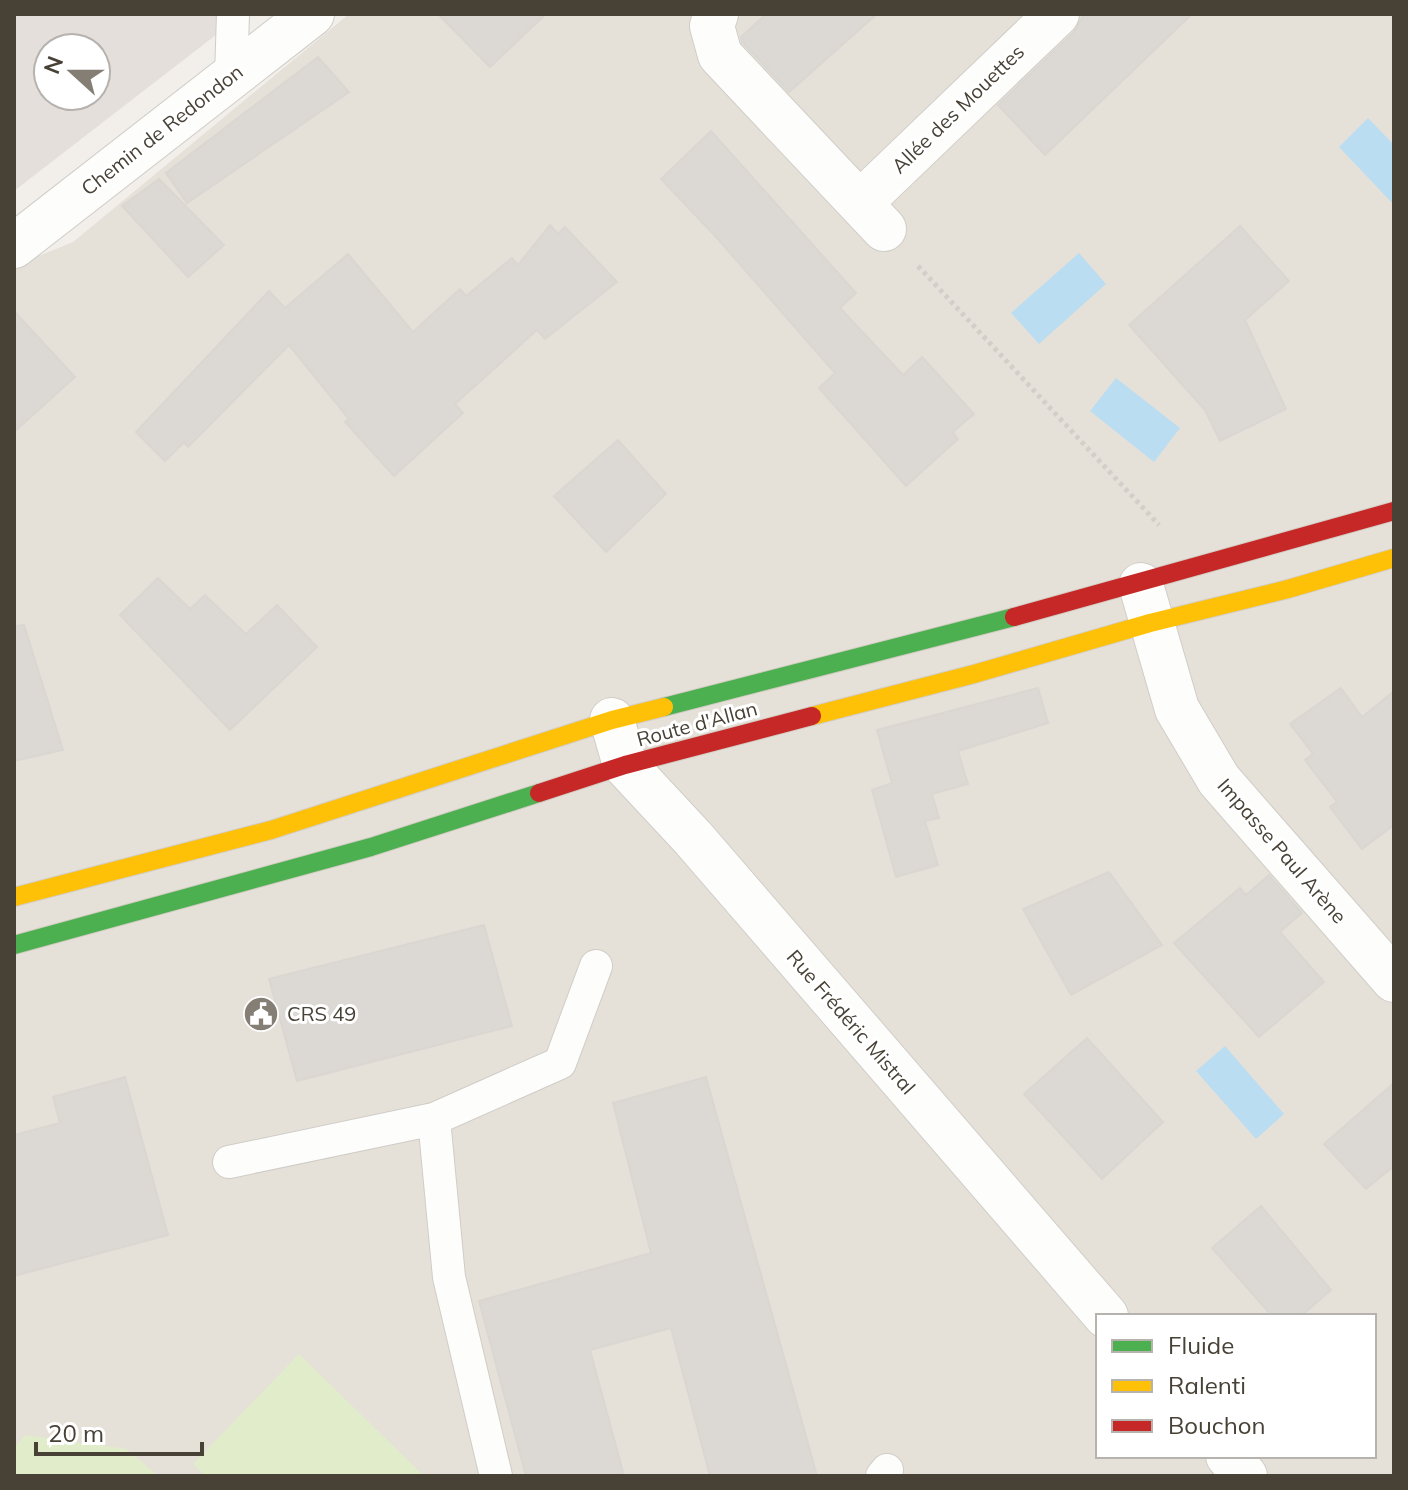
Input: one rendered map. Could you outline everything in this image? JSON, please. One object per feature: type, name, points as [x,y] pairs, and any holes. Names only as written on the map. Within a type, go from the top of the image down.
[{"type":"street","name":"Chemin de Redondon","points":[[14,246],[312,14]]},
{"type":"street","points":[[716,14],[712,26],[720,55],[872,216]]},
{"type":"street","name":"Allée des Mouettes","points":[[872,216],[1057,14]]},
{"type":"street","name":"Route d'Allan","points":[[14,945],[371,847],[625,765],[974,674],[1145,603],[1394,511]]},
{"type":"street","name":"Route d'Allan","points":[[14,897],[271,830],[612,720],[958,633],[1145,603],[1288,589],[1394,558]]},
{"type":"street","name":"Impasse Paul Arène","points":[[1145,603],[1177,709],[1219,780],[1394,980]]},
{"type":"street","name":"Rue Frédéric Mistral","points":[[612,720],[625,765],[693,838],[1104,1314]]},
{"type":"street","points":[[1230,1458],[1245,1476]]},
{"type":"lane","points":[[231,76],[233,14]]},
{"type":"lane","points":[[167,858],[178,899]]},
{"type":"lane","points":[[229,1162],[434,1119],[560,1063],[596,966]]},
{"type":"lane","points":[[434,1119],[449,1277],[496,1476]]},
{"type":"path","points":[[872,216],[1166,533]]},
{"type":"shaded area","points":[[14,14],[243,14],[14,191]]},
{"type":"shaded area","points":[[349,14],[1394,14],[1394,1476],[14,1476],[14,266],[73,242]]},
{"type":"green space","points":[[299,1354],[424,1476],[206,1476],[193,1464]]},
{"type":"green space","points":[[25,1435],[127,1449],[158,1476],[14,1476],[14,1448]]},
{"type":"water","points":[[1368,118],[1394,145],[1394,205],[1339,147]]},
{"type":"water","points":[[1079,253],[1106,284],[1039,344],[1011,313]]},
{"type":"water","points":[[1116,378],[1180,428],[1154,462],[1090,411]]},
{"type":"water","points":[[1225,1046],[1284,1114],[1256,1139],[1196,1071]]},
{"type":"building","points":[[438,14],[546,14],[490,67]]},
{"type":"building","points":[[766,14],[877,14],[789,92],[742,42],[741,37]]},
{"type":"building","points":[[1084,14],[1192,14],[1045,155],[998,105],[1074,32]]},
{"type":"building","points":[[318,57],[349,92],[187,203],[166,173]]},
{"type":"building","points":[[711,131],[856,293],[840,308],[903,375],[922,357],[974,414],[953,432],[958,439],[906,486],[819,388],[835,373],[661,179]]},
{"type":"building","points":[[159,179],[224,245],[188,277],[122,206]]},
{"type":"building","points":[[550,225],[558,234],[565,227],[617,282],[545,339],[537,330],[455,404],[463,413],[394,476],[345,422],[349,419],[289,345],[188,447],[184,442],[165,461],[136,432],[269,291],[285,308],[348,254],[413,332],[460,289],[466,296],[512,258],[518,265]]},
{"type":"building","points":[[1240,226],[1289,281],[1245,320],[1286,409],[1220,441],[1205,410],[1129,325]]},
{"type":"building","points":[[14,311],[75,377],[14,432]]},
{"type":"building","points":[[618,440],[666,494],[606,552],[554,496]]},
{"type":"building","points":[[158,578],[190,609],[205,595],[246,634],[277,605],[317,647],[230,730],[120,615]]},
{"type":"building","points":[[24,625],[63,750],[14,761],[14,626]]},
{"type":"building","points":[[1038,688],[1048,723],[958,751],[968,784],[932,794],[939,818],[925,821],[938,865],[896,877],[872,790],[892,783],[877,730]]},
{"type":"building","points":[[1341,688],[1362,717],[1394,691],[1394,825],[1362,849],[1330,807],[1337,802],[1305,760],[1313,754],[1290,724]]},
{"type":"building","points":[[1109,872],[1162,945],[1071,995],[1023,909]]},
{"type":"building","points":[[1269,875],[1302,913],[1280,932],[1324,982],[1259,1037],[1174,943],[1240,888],[1246,895]]},
{"type":"building","points":[[484,925],[512,1026],[297,1081],[269,979]]},
{"type":"building","points":[[1087,1038],[1163,1122],[1102,1179],[1024,1094]]},
{"type":"building","points":[[125,1077],[168,1235],[14,1276],[14,1135],[60,1123],[53,1097]]},
{"type":"building","points":[[706,1077],[817,1476],[710,1476],[671,1328],[590,1350],[624,1476],[526,1476],[479,1301],[651,1253],[613,1103]]},
{"type":"building","points":[[1394,1083],[1394,1166],[1366,1189],[1324,1144]]},
{"type":"building","points":[[1261,1206],[1331,1290],[1303,1314],[1270,1314],[1212,1248]]},
{"type":"traffic: fast","points":[[664,707],[1014,617]]},
{"type":"traffic: fast","points":[[14,945],[371,847],[539,793]]},
{"type":"traffic: slow","points":[[812,716],[1394,558]]},
{"type":"traffic: slow","points":[[14,897],[271,830],[612,720],[664,707]]},
{"type":"traffic: jam","points":[[1014,617],[1394,511]]},
{"type":"traffic: jam","points":[[539,793],[625,765],[812,716]]},
{"type":"place","name":"CRS 49","points":[[261,1014]]}]
